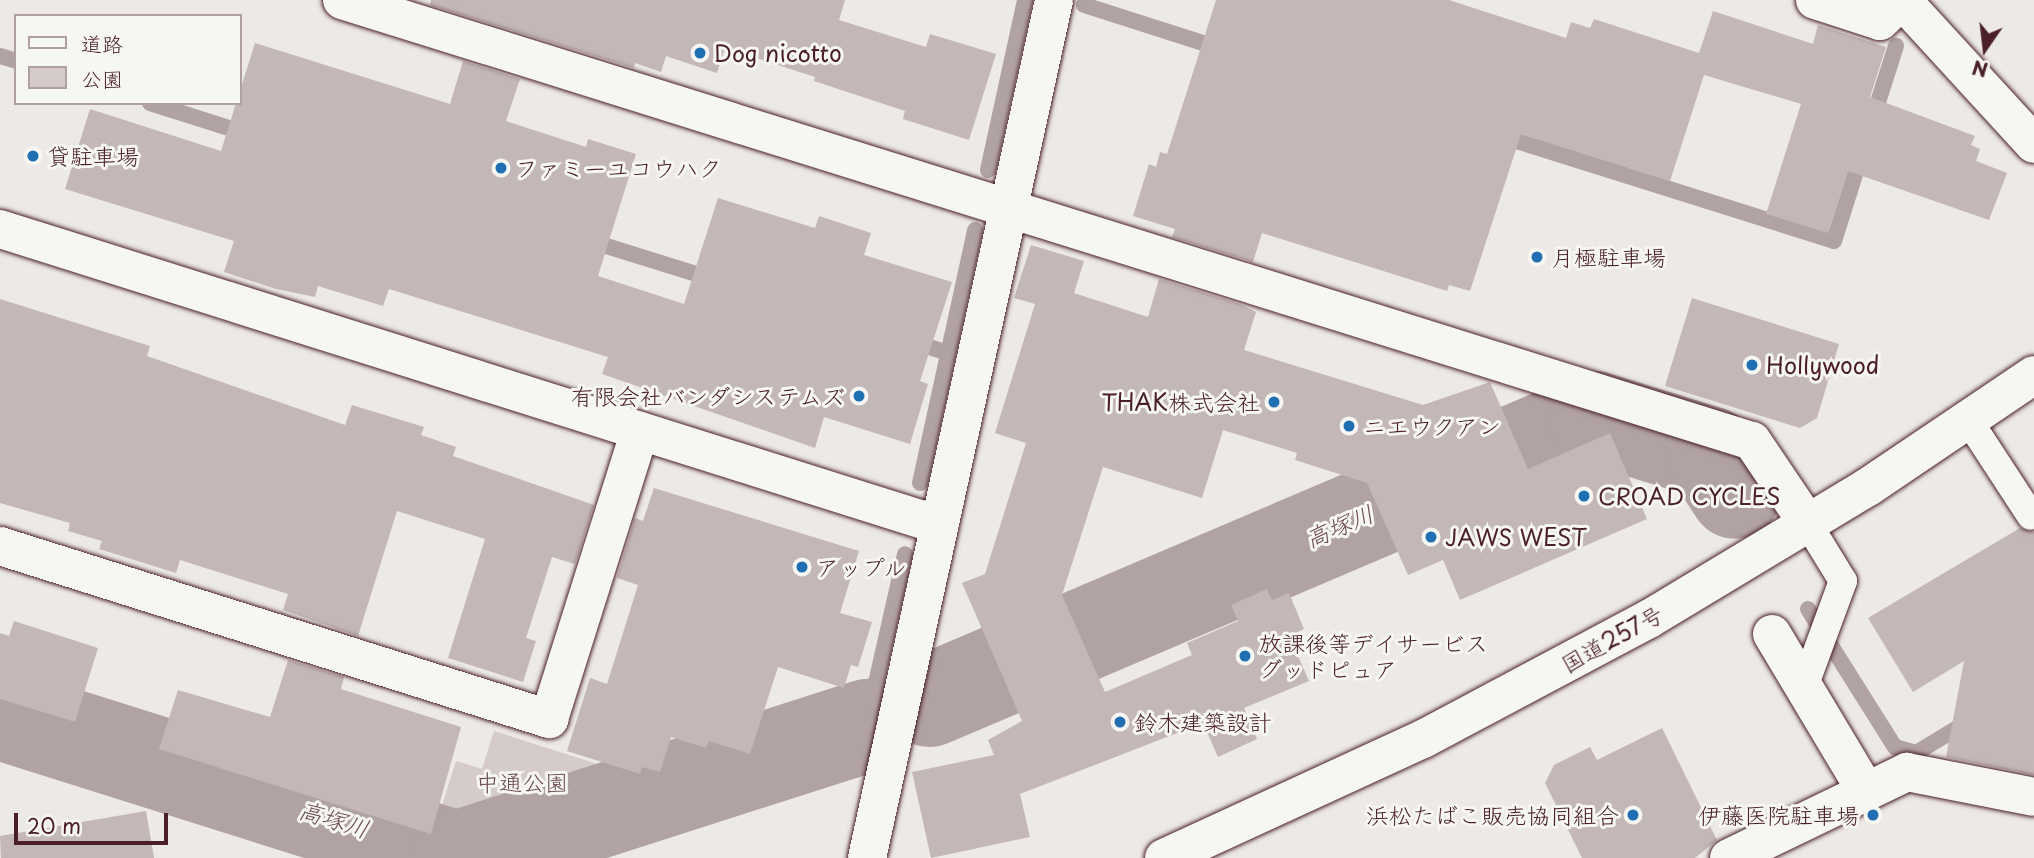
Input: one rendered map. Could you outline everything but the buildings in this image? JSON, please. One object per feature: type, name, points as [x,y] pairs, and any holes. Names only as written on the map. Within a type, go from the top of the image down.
[{"type":"main road","points":[[342,0],[1752,441],[1808,524]]},
{"type":"main road","points":[[867,858],[1054,0]]},
{"type":"main road","points":[[1815,0],[1880,20],[1902,0],[2034,144]]},
{"type":"main road","points":[[0,229],[939,525]]},
{"type":"main road","name":"国道257号","points":[[1164,858],[1221,847],[1537,680],[1808,524],[1969,421],[2034,375]]},
{"type":"main road","points":[[0,546],[549,719],[640,431]]},
{"type":"main road","points":[[1772,634],[1810,670],[1866,791]]},
{"type":"main road","points":[[1728,858],[1907,772],[2034,797]]},
{"type":"lane","points":[[1969,421],[2031,516]]},
{"type":"lane","points":[[1808,524],[1843,581],[1810,670]]},
{"type":"green space","name":"中通公園","points":[[494,731],[654,782],[456,844],[432,837],[456,761],[482,769]]},
{"type":"waterway","points":[[988,170],[1025,0]]},
{"type":"waterway","points":[[1084,5],[1222,49]]},
{"type":"waterway","points":[[1872,121],[1896,46]]},
{"type":"waterway","points":[[0,56],[14,60]]},
{"type":"waterway","points":[[156,105],[248,134]]},
{"type":"waterway","points":[[1501,136],[1834,241],[1861,156]]},
{"type":"waterway","points":[[920,483],[975,230]]},
{"type":"waterway","points":[[587,240],[712,279]]},
{"type":"waterway","points":[[911,341],[948,353]]},
{"type":"waterway","name":"高塚川","points":[[929,700],[1594,417],[1710,453],[1735,492]]},
{"type":"waterway","points":[[876,683],[905,554]]},
{"type":"waterway","points":[[1808,609],[1895,747],[1916,753],[1969,721]]},
{"type":"waterway","name":"高塚川","points":[[0,713],[456,857],[868,725]]},
{"type":"waterway","name":"高塚川","points":[[867,726],[869,717]]},
{"type":"place","name":"Dog nicotto","points":[[700,53]]},
{"type":"place","name":"貸駐車場","points":[[33,156]]},
{"type":"place","name":"ファミーユコウハク","points":[[501,168]]},
{"type":"place","name":"月極駐車場","points":[[1537,257]]},
{"type":"place","name":"Hollywood","points":[[1752,365]]},
{"type":"place","name":"有限会社バンダシステムズ","points":[[859,396]]},
{"type":"place","name":"THAK株式会社","points":[[1274,402]]},
{"type":"place","name":"ニエウクアン","points":[[1349,426]]},
{"type":"place","name":"CROAD CYCLES","points":[[1584,496]]},
{"type":"place","name":"JAWS WEST","points":[[1431,537]]},
{"type":"place","name":"アップル","points":[[802,567]]},
{"type":"place","name":"放課後等デイサービス グッドピュア","points":[[1245,656]]},
{"type":"place","name":"鈴木建築設計","points":[[1120,722]]},
{"type":"place","name":"浜松たばこ販売協同組合","points":[[1633,815]]},
{"type":"place","name":"伊藤医院駐車場","points":[[1873,815]]}]
